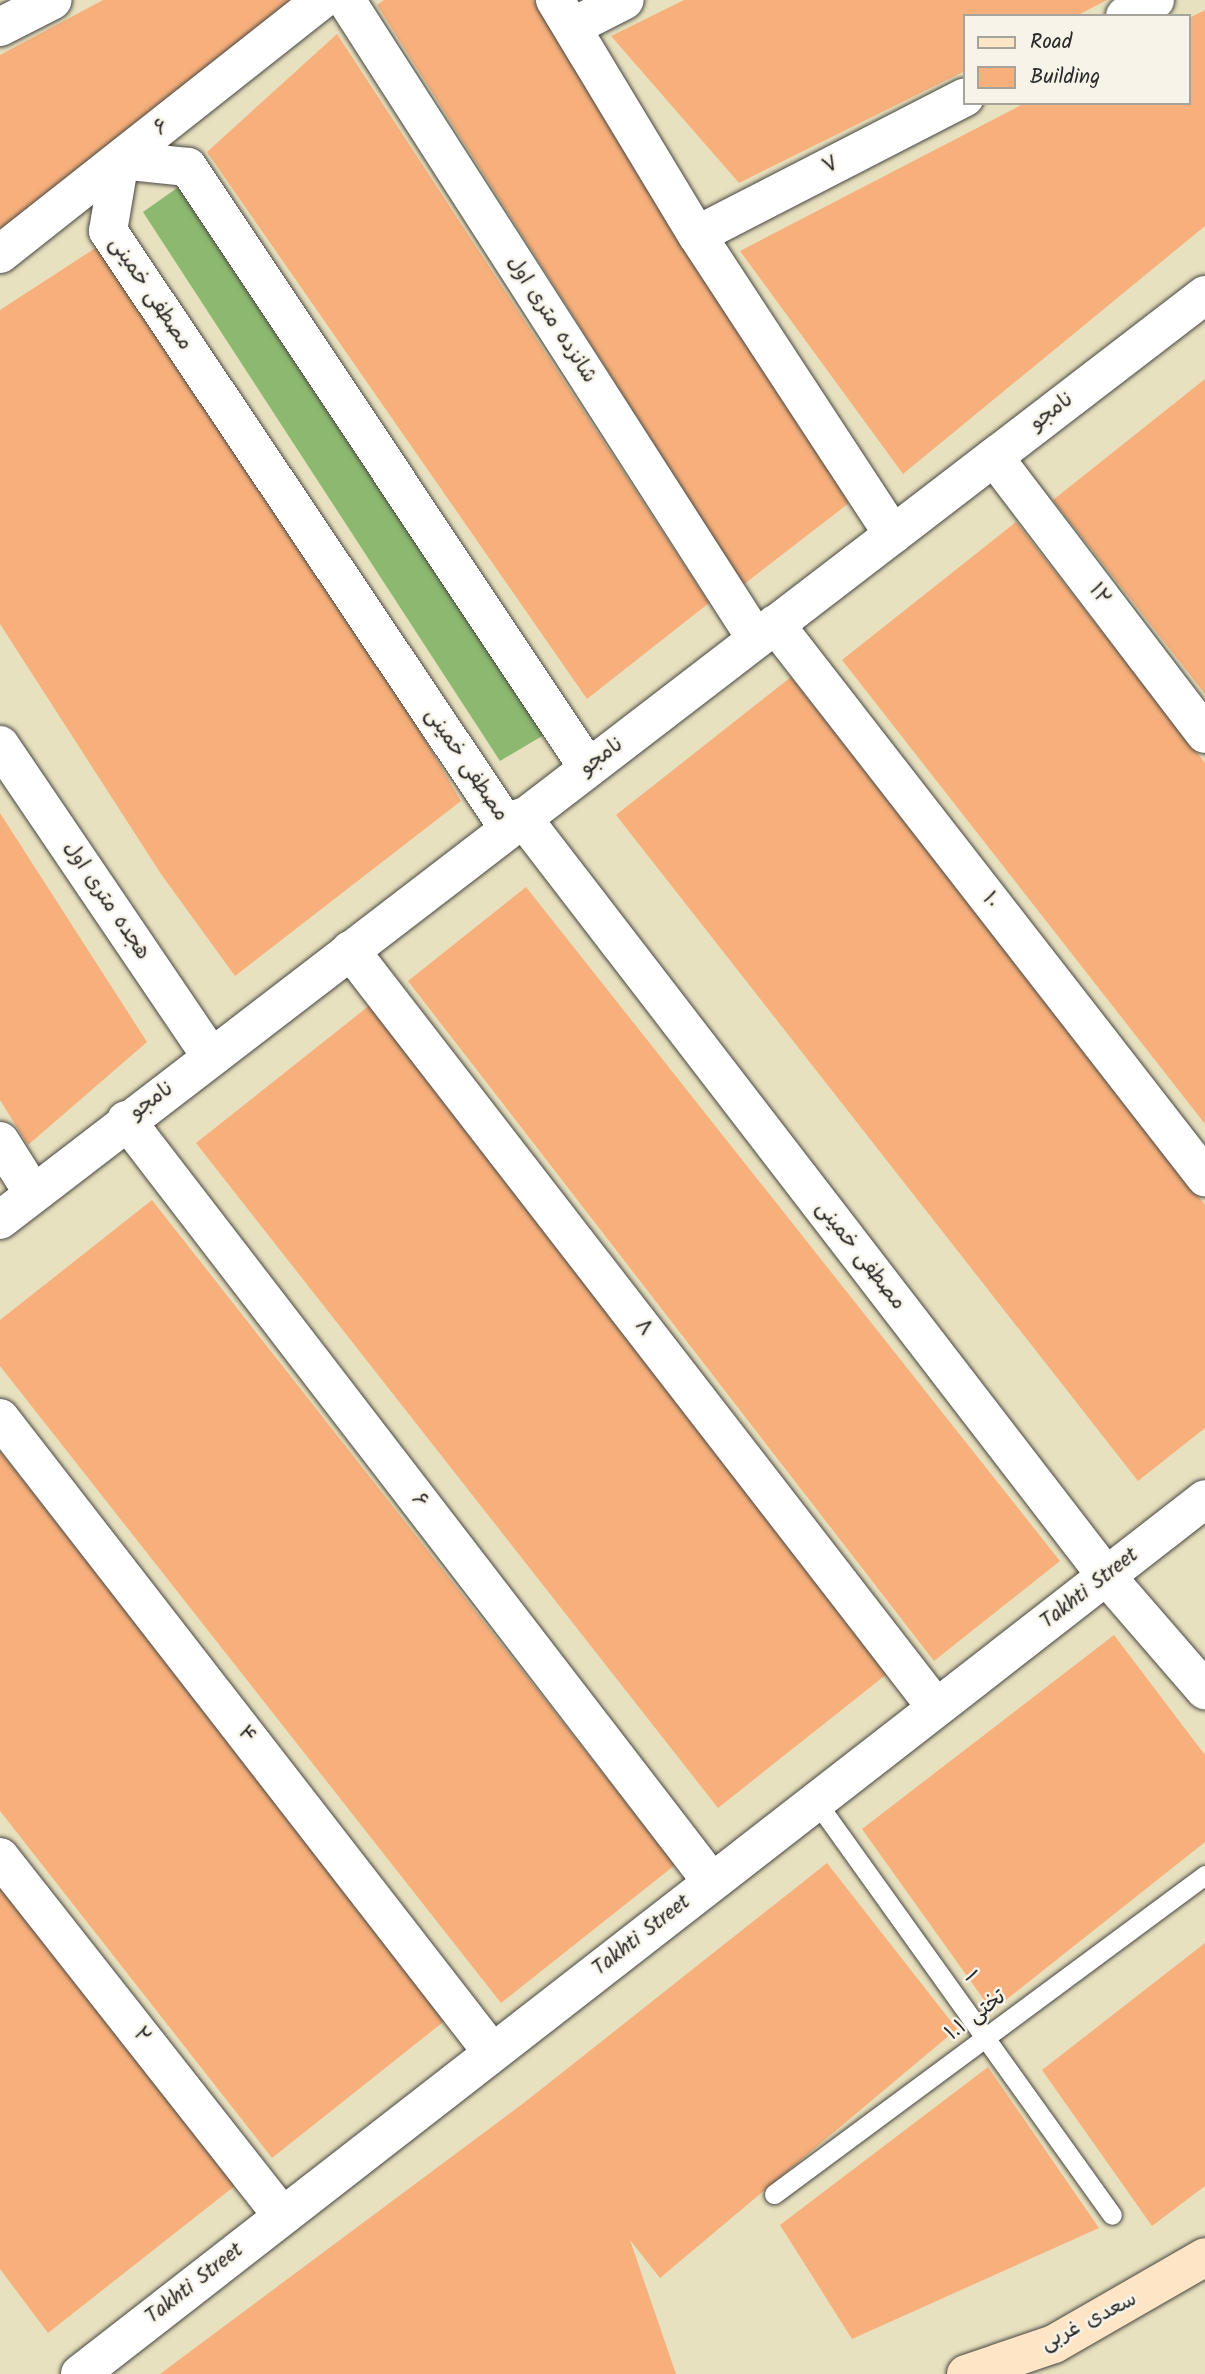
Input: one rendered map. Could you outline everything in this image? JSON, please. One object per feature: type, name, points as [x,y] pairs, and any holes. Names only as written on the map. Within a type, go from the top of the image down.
[{"type":"main road","name":"سعدی غربی","points":[[966,2374],[1054,2344],[1205,2257]]},
{"type":"street","points":[[0,27],[53,0]]},
{"type":"street","name":"۶","points":[[0,254],[323,0]]},
{"type":"street","name":"شانزده متری اول","points":[[346,0],[766,632]]},
{"type":"street","points":[[625,0],[564,13],[697,235],[893,534]]},
{"type":"street","points":[[1129,14],[1155,0]]},
{"type":"street","name":"۷","points":[[697,235],[964,98]]},
{"type":"street","points":[[120,160],[188,167],[588,768]]},
{"type":"street","name":"مصطفی خمینی","points":[[120,160],[108,230],[516,823],[1107,1577],[1205,1690]]},
{"type":"street","name":"نامجو","points":[[0,1220],[126,1120],[1205,295]]},
{"type":"street","name":"۱۲","points":[[994,457],[1205,734]]},
{"type":"street","name":"۱۰","points":[[766,632],[1205,1177]]},
{"type":"street","name":"هجده متری اول","points":[[0,745],[211,1057]]},
{"type":"street","name":"۸","points":[[350,950],[935,1706]]},
{"type":"street","name":"۶","points":[[126,1120],[712,1882]]},
{"type":"street","points":[[0,1141],[33,1193]]},
{"type":"street","name":"۴","points":[[0,1418],[492,2052]]},
{"type":"street","name":"Takhti Street","points":[[80,2374],[935,1706],[1107,1577],[1205,1499]]},
{"type":"street","name":"۲","points":[[0,1857],[283,2216]]},
{"type":"lane","name":"۱","points":[[815,1800],[1112,2215]]},
{"type":"lane","name":"تختی ۱.۱","points":[[774,2194],[1205,1875]]},
{"type":"green space","points":[[187,181],[549,732],[500,761],[143,212]]},
{"type":"building","points":[[103,0],[291,0],[0,231],[0,55]]},
{"type":"building","points":[[384,0],[533,0],[849,503],[743,585],[377,5]]},
{"type":"building","points":[[684,0],[1107,0],[1080,14],[964,14],[964,71],[739,183],[611,36]]},
{"type":"building","points":[[1205,10],[1205,226],[903,474],[740,251],[1021,105],[1191,105],[1191,17]]},
{"type":"building","points":[[337,34],[709,603],[587,699],[207,152]]},
{"type":"building","points":[[100,245],[404,704],[461,801],[235,976],[161,874],[0,624],[0,310]]},
{"type":"building","points":[[1205,379],[1205,694],[1053,500]]},
{"type":"building","points":[[1016,522],[1205,763],[1205,1124],[842,660]]},
{"type":"building","points":[[791,677],[1205,1205],[1205,1428],[1138,1481],[616,815]]},
{"type":"building","points":[[0,813],[147,1042],[28,1145],[0,1100]]},
{"type":"building","points":[[526,887],[1060,1561],[934,1661],[408,981]]},
{"type":"building","points":[[370,1005],[892,1670],[718,1808],[196,1143]]},
{"type":"building","points":[[152,1200],[675,1865],[501,2003],[0,1366],[0,1320]]},
{"type":"building","points":[[0,1451],[447,2019],[272,2158],[0,1811]]},
{"type":"building","points":[[1114,1635],[1205,1755],[1205,1842],[992,2011],[862,1829]]},
{"type":"building","points":[[827,1863],[957,2029],[660,2278],[630,2240],[676,2374],[160,2374],[525,2102]]},
{"type":"building","points":[[0,1883],[236,2185],[48,2333],[0,2269]]},
{"type":"building","points":[[1205,1943],[1205,2186],[1152,2226],[1042,2070]]},
{"type":"building","points":[[988,2067],[1099,2228],[852,2339],[780,2225]]}]
